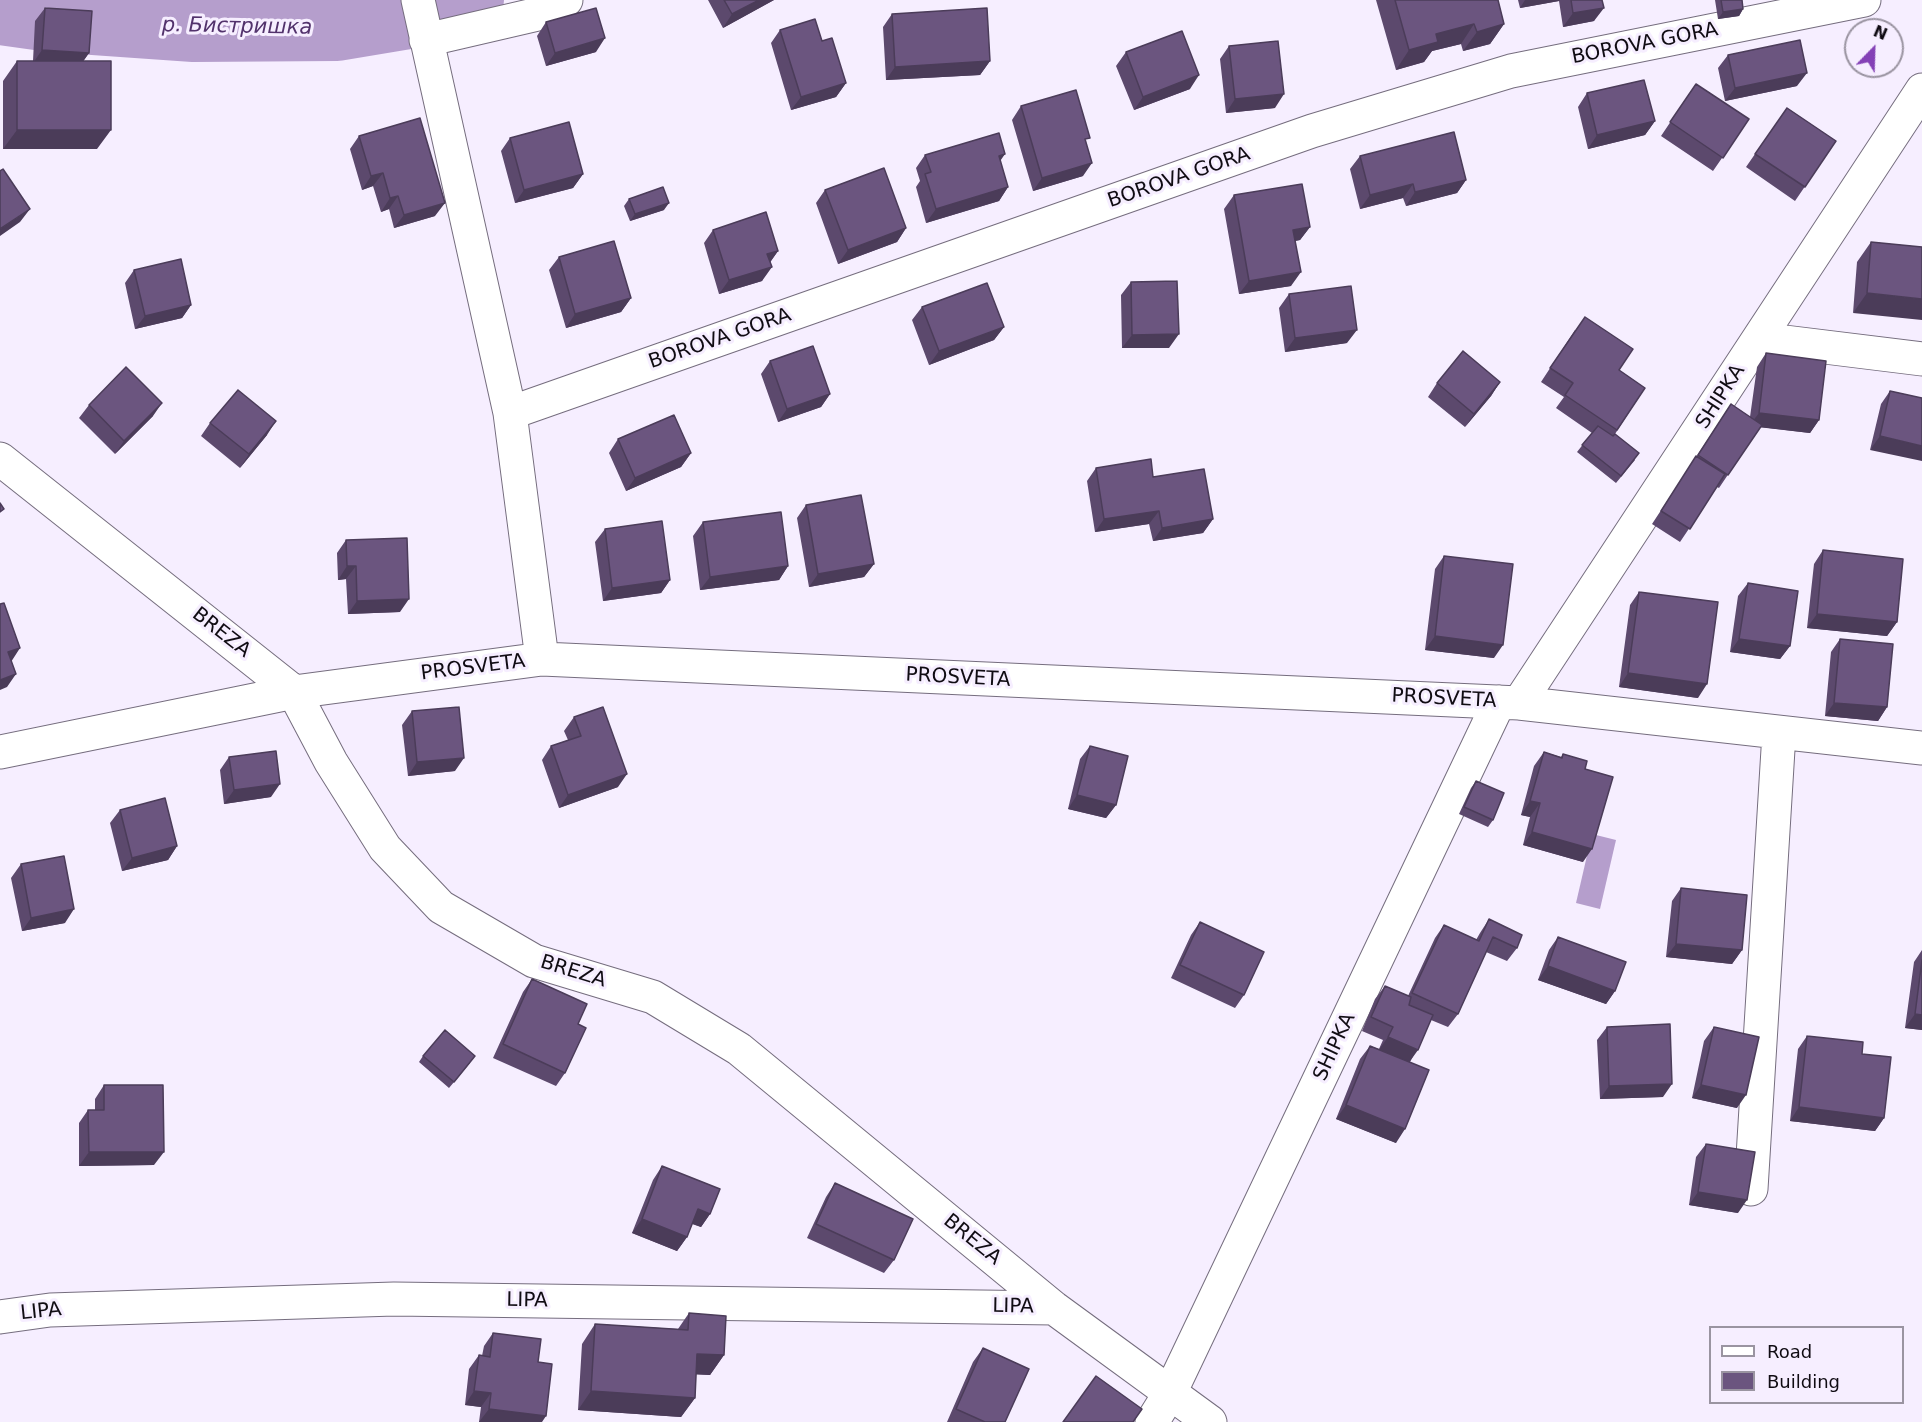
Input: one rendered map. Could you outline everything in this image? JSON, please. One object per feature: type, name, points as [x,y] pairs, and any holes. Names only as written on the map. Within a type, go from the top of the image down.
[{"type":"street","points":[[417,0],[510,413],[542,659]]},
{"type":"street","points":[[425,38],[538,14],[566,0]]},
{"type":"street","name":"BOROVA GORA","points":[[510,413],[1334,124],[1511,71],[1864,0]]},
{"type":"street","name":"SHIPKA","points":[[1152,1422],[1170,1393],[1509,702],[1760,339],[1922,90]]},
{"type":"street","points":[[1760,339],[1922,359]]},
{"type":"street","name":"BREZA","points":[[0,459],[294,692],[330,762],[385,848],[441,907],[534,961],[653,997],[739,1049],[1054,1308],[1210,1422]]},
{"type":"street","name":"PROSVETA","points":[[0,752],[294,692],[542,659],[1509,702],[1922,748]]},
{"type":"street","points":[[1751,1189],[1779,733]]},
{"type":"street","name":"LIPA","points":[[0,1317],[50,1310],[394,1299],[1054,1308]]},
{"type":"shaded area","points":[[1592,834],[1616,840],[1600,909],[1576,903]]},
{"type":"building","points":[[724,0],[759,0],[732,14]]},
{"type":"building","points":[[1395,0],[1498,0],[1504,24],[1477,32],[1474,24],[1436,34],[1438,42],[1409,50]]},
{"type":"building","points":[[1571,0],[1602,0],[1604,8],[1573,13]]},
{"type":"building","points":[[1721,0],[1742,0],[1743,9],[1723,12]]},
{"type":"building","points":[[45,8],[92,11],[89,53],[42,50]]},
{"type":"building","points":[[596,8],[605,38],[555,53],[546,22]]},
{"type":"building","points":[[987,8],[990,61],[895,67],[892,14]]},
{"type":"building","points":[[815,19],[822,41],[832,38],[846,83],[801,97],[780,30]]},
{"type":"building","points":[[1182,31],[1199,75],[1143,97],[1126,52]]},
{"type":"building","points":[[1800,40],[1807,73],[1735,88],[1728,55]]},
{"type":"building","points":[[1278,41],[1284,94],[1235,99],[1229,46]]},
{"type":"building","points":[[17,61],[111,61],[111,130],[17,130]]},
{"type":"building","points":[[1644,80],[1655,121],[1597,135],[1587,93]]},
{"type":"building","points":[[1696,84],[1749,119],[1723,158],[1670,122]]},
{"type":"building","points":[[1076,90],[1090,138],[1085,139],[1092,163],[1042,178],[1021,106]]},
{"type":"building","points":[[1787,108],[1836,141],[1805,187],[1755,154]]},
{"type":"building","points":[[420,118],[445,203],[404,215],[398,196],[390,198],[383,173],[371,176],[359,136]]},
{"type":"building","points":[[569,122],[583,174],[524,190],[510,138]]},
{"type":"building","points":[[1454,132],[1466,180],[1415,192],[1413,184],[1370,195],[1360,156]]},
{"type":"building","points":[[999,133],[1005,154],[999,156],[1008,187],[936,209],[925,174],[931,172],[925,155]]},
{"type":"building","points":[[884,168],[906,228],[848,250],[825,190]]},
{"type":"building","points":[[3,169],[30,209],[0,229],[0,171]]},
{"type":"building","points":[[1302,184],[1310,227],[1293,230],[1301,272],[1249,281],[1234,195]]},
{"type":"building","points":[[663,187],[669,203],[635,214],[629,199]]},
{"type":"building","points":[[766,212],[778,251],[767,254],[772,267],[729,280],[713,230]]},
{"type":"building","points":[[614,241],[631,298],[575,314],[559,257]]},
{"type":"building","points":[[1871,242],[1922,247],[1922,299],[1867,293]]},
{"type":"building","points":[[181,259],[191,305],[145,316],[134,270]]},
{"type":"building","points":[[1177,281],[1179,334],[1132,335],[1131,282]]},
{"type":"building","points":[[987,283],[1004,327],[939,351],[922,307]]},
{"type":"building","points":[[1351,286],[1357,330],[1295,338],[1289,294]]},
{"type":"building","points":[[1585,317],[1633,349],[1619,370],[1645,388],[1617,430],[1565,395],[1573,383],[1550,368]]},
{"type":"building","points":[[813,346],[830,394],[787,409],[770,361]]},
{"type":"building","points":[[1463,351],[1500,382],[1474,414],[1437,383]]},
{"type":"building","points":[[1766,353],[1826,361],[1819,420],[1759,413]]},
{"type":"building","points":[[126,367],[162,403],[124,441],[89,405]]},
{"type":"building","points":[[238,390],[276,421],[249,454],[210,423]]},
{"type":"building","points":[[1890,391],[1922,398],[1922,446],[1880,436]]},
{"type":"building","points":[[1731,404],[1762,425],[1728,475],[1698,455]]},
{"type":"building","points":[[674,415],[691,453],[635,478],[618,439]]},
{"type":"building","points":[[1598,426],[1613,436],[1615,434],[1639,453],[1621,476],[1582,445]]},
{"type":"building","points":[[1696,456],[1725,474],[1690,529],[1661,511]]},
{"type":"building","points":[[1151,459],[1153,477],[1204,469],[1213,519],[1162,528],[1159,511],[1104,519],[1096,468]]},
{"type":"building","points":[[861,495],[874,564],[818,574],[806,505]]},
{"type":"building","points":[[781,512],[788,566],[710,577],[703,522]]},
{"type":"building","points":[[662,521],[670,580],[612,588],[605,529]]},
{"type":"building","points":[[407,538],[409,599],[357,601],[356,566],[347,566],[346,540]]},
{"type":"building","points":[[1823,550],[1903,559],[1897,622],[1817,614]]},
{"type":"building","points":[[1444,556],[1513,564],[1503,645],[1435,636]]},
{"type":"building","points":[[1748,583],[1798,591],[1790,646],[1739,639]]},
{"type":"building","points":[[1639,592],[1718,602],[1707,684],[1628,673]]},
{"type":"building","points":[[4,603],[20,648],[8,652],[16,674],[0,680],[0,604]]},
{"type":"building","points":[[1840,639],[1893,644],[1887,707],[1834,703]]},
{"type":"building","points":[[459,707],[464,758],[417,762],[412,711]]},
{"type":"building","points":[[603,707],[627,774],[568,795],[551,746],[581,736],[574,717]]},
{"type":"building","points":[[1090,746],[1128,756],[1116,805],[1077,795]]},
{"type":"building","points":[[276,751],[280,784],[234,790],[229,757]]},
{"type":"building","points":[[1544,752],[1562,758],[1563,754],[1587,761],[1585,769],[1613,777],[1592,849],[1532,832],[1540,803],[1530,801]]},
{"type":"building","points":[[1476,781],[1504,793],[1493,820],[1464,807]]},
{"type":"building","points":[[165,798],[177,846],[132,858],[120,810]]},
{"type":"building","points":[[64,856],[74,909],[31,918],[21,864]]},
{"type":"building","points":[[1681,888],[1747,895],[1742,950],[1676,944]]},
{"type":"building","points":[[1489,919],[1522,935],[1517,948],[1493,937],[1458,1014],[1412,993],[1444,925],[1479,941]]},
{"type":"building","points":[[1200,922],[1264,952],[1244,995],[1180,965]]},
{"type":"building","points":[[1558,937],[1626,962],[1615,991],[1548,966]]},
{"type":"building","points":[[1922,960],[1922,1015],[1915,1014]]},
{"type":"building","points":[[532,979],[587,1004],[578,1024],[586,1028],[565,1073],[503,1044]]},
{"type":"building","points":[[1385,986],[1411,997],[1409,1005],[1433,1015],[1418,1050],[1388,1037],[1393,1027],[1371,1017]]},
{"type":"building","points":[[1670,1024],[1672,1084],[1609,1086],[1607,1027]]},
{"type":"building","points":[[1714,1027],[1759,1037],[1746,1095],[1701,1085]]},
{"type":"building","points":[[445,1030],[475,1056],[454,1082],[423,1056]]},
{"type":"building","points":[[1807,1036],[1863,1042],[1862,1054],[1891,1057],[1884,1118],[1799,1107]]},
{"type":"building","points":[[1370,1046],[1429,1070],[1405,1129],[1346,1105]]},
{"type":"building","points":[[104,1085],[163,1085],[164,1152],[89,1152],[88,1110],[104,1110]]},
{"type":"building","points":[[1706,1144],[1755,1152],[1747,1200],[1698,1192]]},
{"type":"building","points":[[662,1166],[720,1189],[710,1214],[698,1209],[687,1237],[642,1219]]},
{"type":"building","points":[[835,1183],[913,1219],[894,1260],[816,1224]]},
{"type":"building","points":[[689,1313],[726,1316],[724,1355],[697,1354],[695,1398],[591,1391],[595,1324],[688,1330]]},
{"type":"building","points":[[493,1333],[541,1339],[538,1362],[552,1364],[546,1416],[489,1409],[491,1393],[474,1391],[479,1355],[490,1357]]},
{"type":"building","points":[[983,1348],[1029,1369],[1005,1422],[985,1422],[956,1409]]},
{"type":"building","points":[[1096,1376],[1142,1409],[1133,1422],[1063,1422]]},
{"type":"waterway","name":"р. Бистришка","points":[[0,12],[51,19],[194,29],[337,28],[451,9],[471,0]]}]
